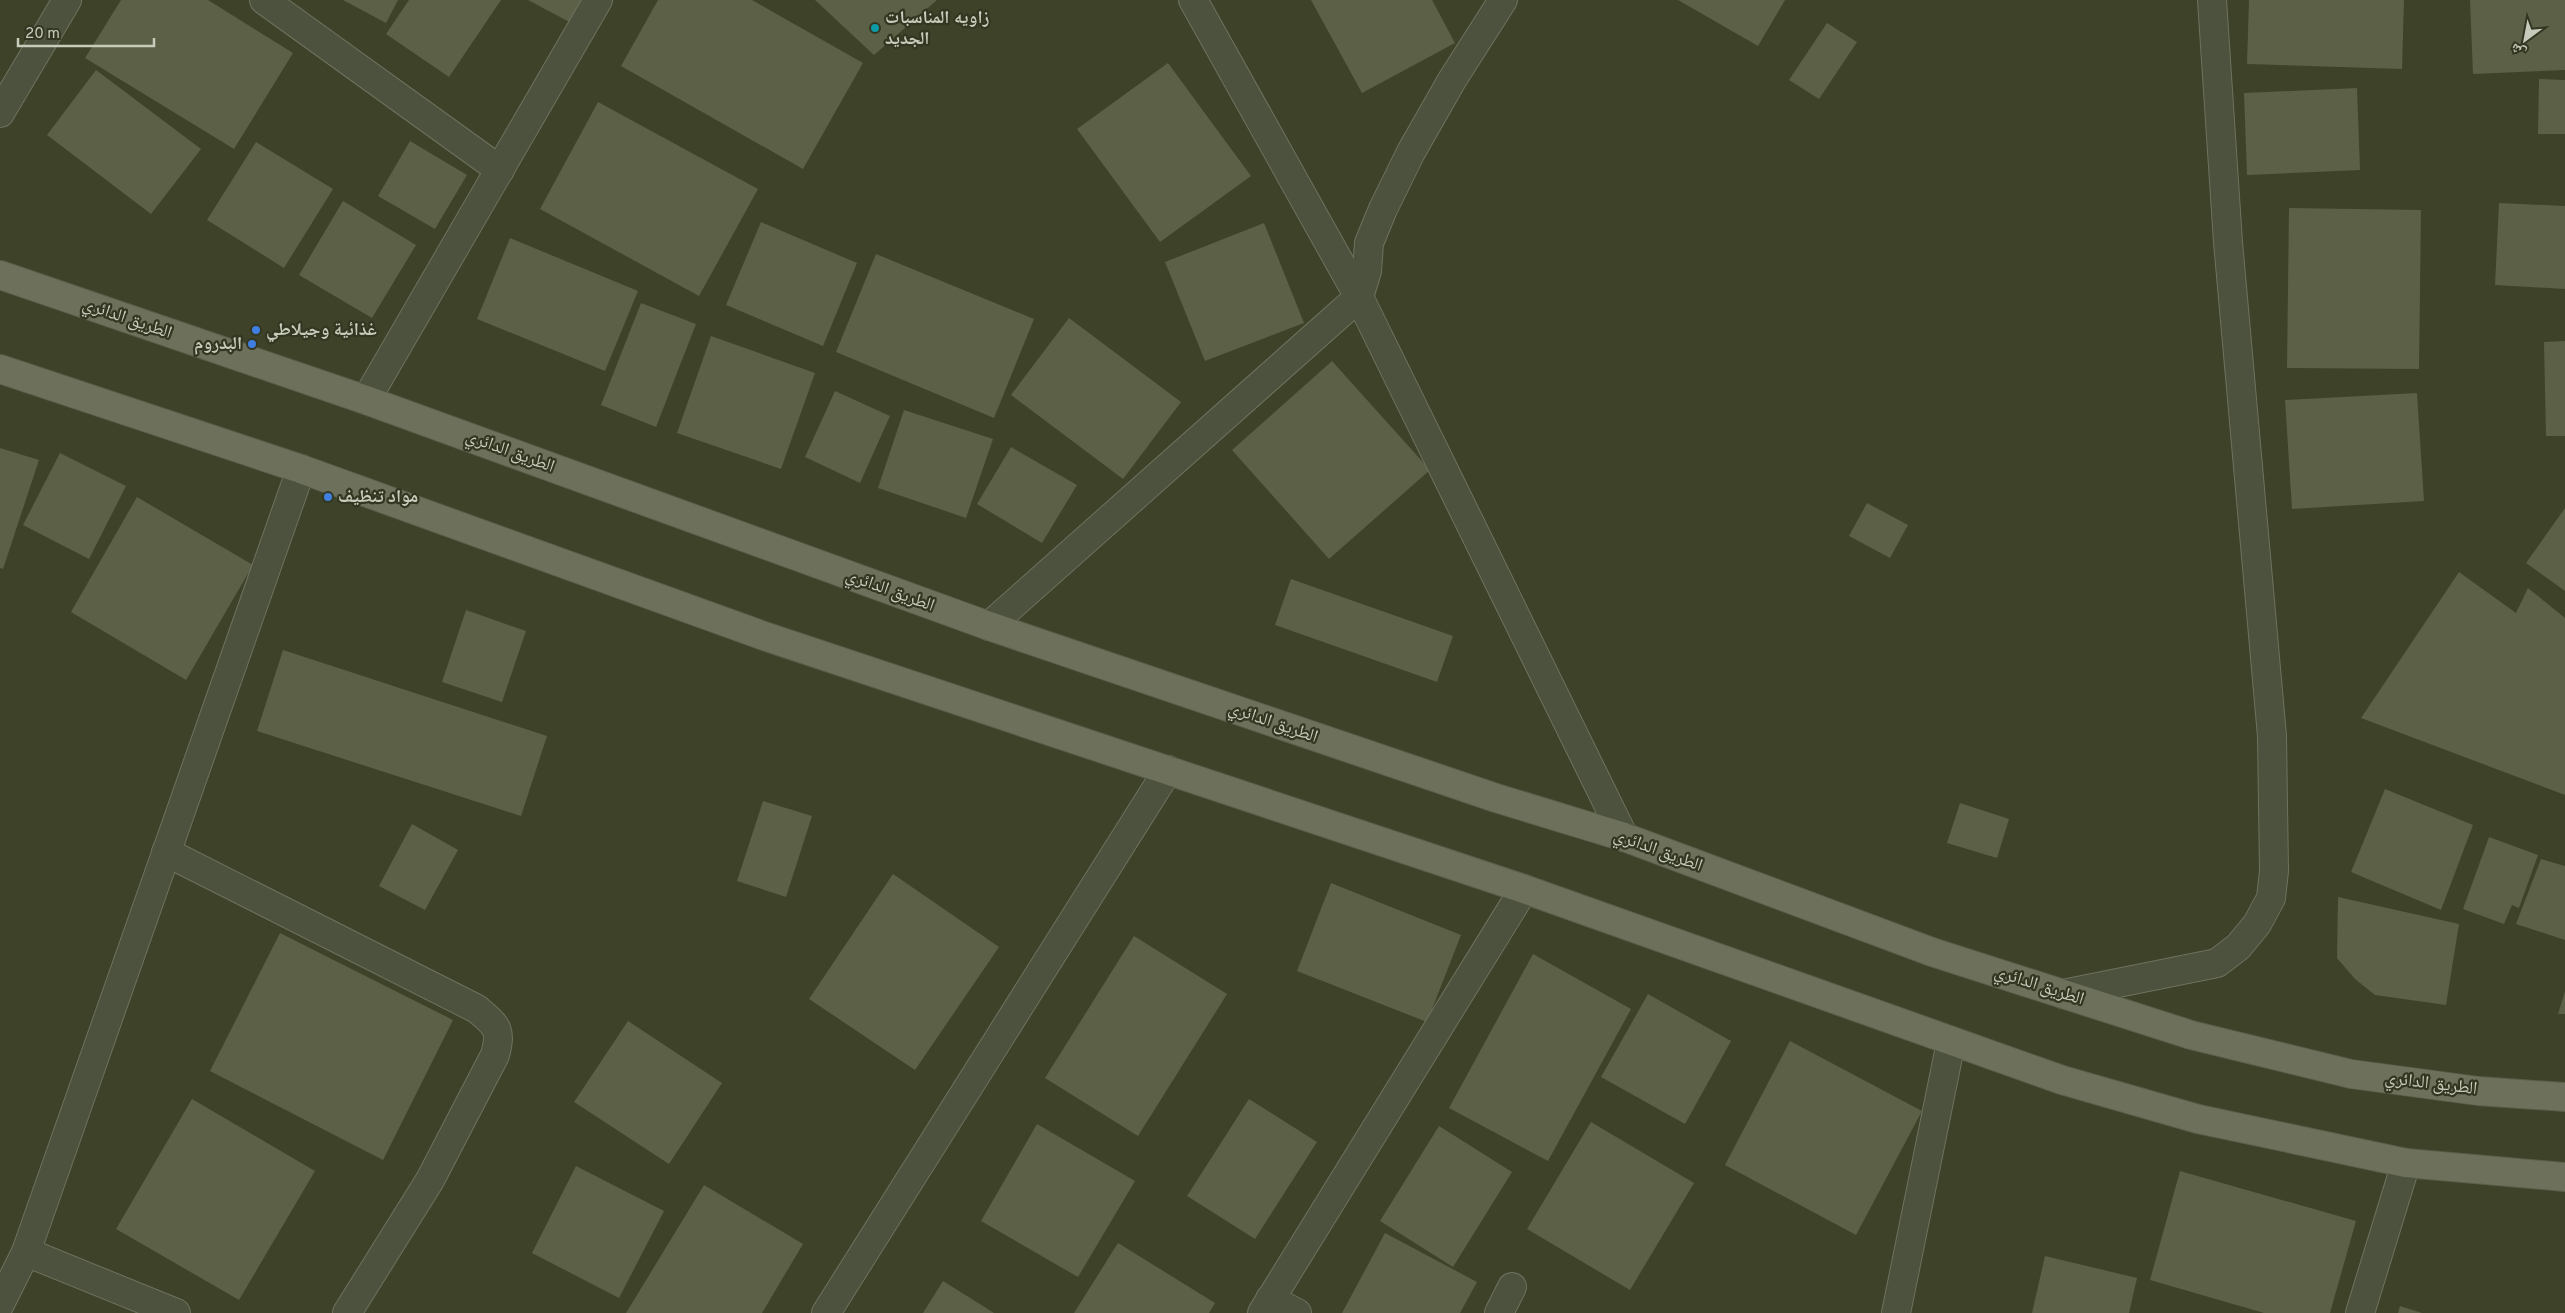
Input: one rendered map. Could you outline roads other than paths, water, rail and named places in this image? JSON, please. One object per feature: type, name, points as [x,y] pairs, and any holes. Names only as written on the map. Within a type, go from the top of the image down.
[{"type":"main road","name":"الطريق الدائري","points":[[0,276],[366,400],[989,626],[1496,798],[1624,837],[1932,952],[2191,1035],[2351,1074],[2478,1091],[2565,1097]]},
{"type":"main road","points":[[0,369],[301,469],[764,636],[1524,889],[2062,1080],[2198,1119],[2406,1163],[2565,1177]]},
{"type":"street","points":[[0,113],[67,0]]},
{"type":"street","points":[[264,0],[500,170]]},
{"type":"street","points":[[366,400],[598,0]]},
{"type":"street","points":[[1194,0],[1359,297],[1624,837]]},
{"type":"street","points":[[989,626],[1359,297],[1367,271],[1370,243],[1383,208],[1411,152],[1452,80],[1503,0]]},
{"type":"street","points":[[2063,994],[2217,963],[2238,947],[2250,932],[2271,898],[2274,872],[2272,736],[2228,242],[2212,0]]},
{"type":"street","points":[[0,1304],[26,1252],[301,469]]},
{"type":"street","points":[[826,1313],[1168,770]]},
{"type":"street","points":[[166,852],[477,1009],[496,1024],[500,1038],[495,1055],[430,1180],[347,1313]]},
{"type":"street","points":[[1297,1313],[1266,1306],[1524,889]]},
{"type":"street","points":[[1896,1313],[1952,1042]]},
{"type":"street","points":[[2360,1313],[2406,1163]]},
{"type":"street","points":[[26,1252],[176,1313]]},
{"type":"street","points":[[1499,1313],[1512,1287]]},
{"type":"place","name":"زاويه المناسبات الجديد","points":[[875,28]]},
{"type":"place","name":"غذائية وجيلاطي","points":[[256,330]]},
{"type":"place","name":"البدروم","points":[[252,344]]},
{"type":"place","name":"مواد تنظيف","points":[[328,497]]}]
